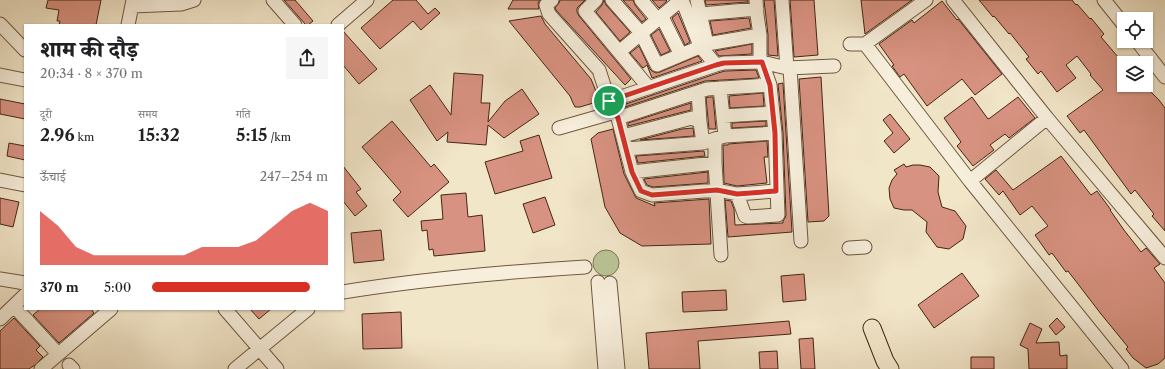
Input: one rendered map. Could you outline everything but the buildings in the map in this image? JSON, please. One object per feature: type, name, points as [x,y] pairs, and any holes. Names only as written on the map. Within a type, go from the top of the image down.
[{"type":"main road","points":[[872,328],[885,362],[890,369]]},
{"type":"street","points":[[128,24],[132,3],[181,4],[194,0]]},
{"type":"street","points":[[273,0],[294,24]]},
{"type":"street","points":[[339,24],[367,0]]},
{"type":"street","points":[[552,0],[546,5],[549,14],[599,70],[623,136],[632,172],[641,191],[652,195],[717,190],[737,194],[776,191]]},
{"type":"street","points":[[596,0],[585,11],[649,88]]},
{"type":"street","points":[[612,0],[641,33],[657,65],[704,45],[760,35]]},
{"type":"street","points":[[641,0],[660,19],[681,55]]},
{"type":"street","points":[[697,0],[701,14],[704,45]]},
{"type":"street","points":[[782,0],[789,68],[800,241]]},
{"type":"street","points":[[850,44],[865,44],[926,0]]},
{"type":"street","points":[[953,0],[1047,118],[1165,258]]},
{"type":"street","points":[[1104,0],[1117,16]]},
{"type":"street","points":[[619,52],[660,19],[678,1],[716,65]]},
{"type":"street","points":[[701,14],[756,5],[760,35],[760,57],[770,85],[773,113],[778,215],[745,216],[737,194]]},
{"type":"street","points":[[0,24],[24,49]]},
{"type":"street","points":[[865,44],[970,181],[1122,369]]},
{"type":"street","points":[[1142,48],[1165,77]]},
{"type":"street","points":[[614,111],[649,88],[724,63],[762,62],[789,68],[834,66]]},
{"type":"street","points":[[0,75],[24,80]]},
{"type":"street","points":[[559,128],[614,111],[708,89],[770,85]]},
{"type":"street","points":[[720,88],[723,116],[714,139],[721,255]]},
{"type":"street","points":[[698,92],[700,122]]},
{"type":"street","points":[[723,116],[773,113]]},
{"type":"street","points":[[623,136],[692,118],[700,122],[714,139]]},
{"type":"street","points":[[970,181],[1047,118]]},
{"type":"street","points":[[626,149],[775,133]]},
{"type":"street","points":[[632,172],[715,163]]},
{"type":"street","points":[[0,180],[24,185]]},
{"type":"street","points":[[849,248],[865,247]]},
{"type":"street","points":[[344,292],[450,278],[585,267]]},
{"type":"street","points":[[0,279],[24,283]]},
{"type":"street","points":[[605,369],[604,282],[618,369]]},
{"type":"street","points":[[0,319],[24,296]]},
{"type":"street","points":[[14,306],[58,354]]},
{"type":"street","points":[[226,310],[277,369]]},
{"type":"street","points":[[235,369],[307,310]]},
{"type":"street","points":[[41,369],[104,311]]},
{"type":"green space","points":[[606,250],[615,254],[619,263],[615,272],[606,276],[597,272],[593,263],[597,254]]},
{"type":"route","points":[[762,62],[770,85],[775,133],[776,191],[737,194],[717,190],[652,195],[641,191],[632,172],[618,118],[609,101],[716,65],[724,63],[762,62]]}]
